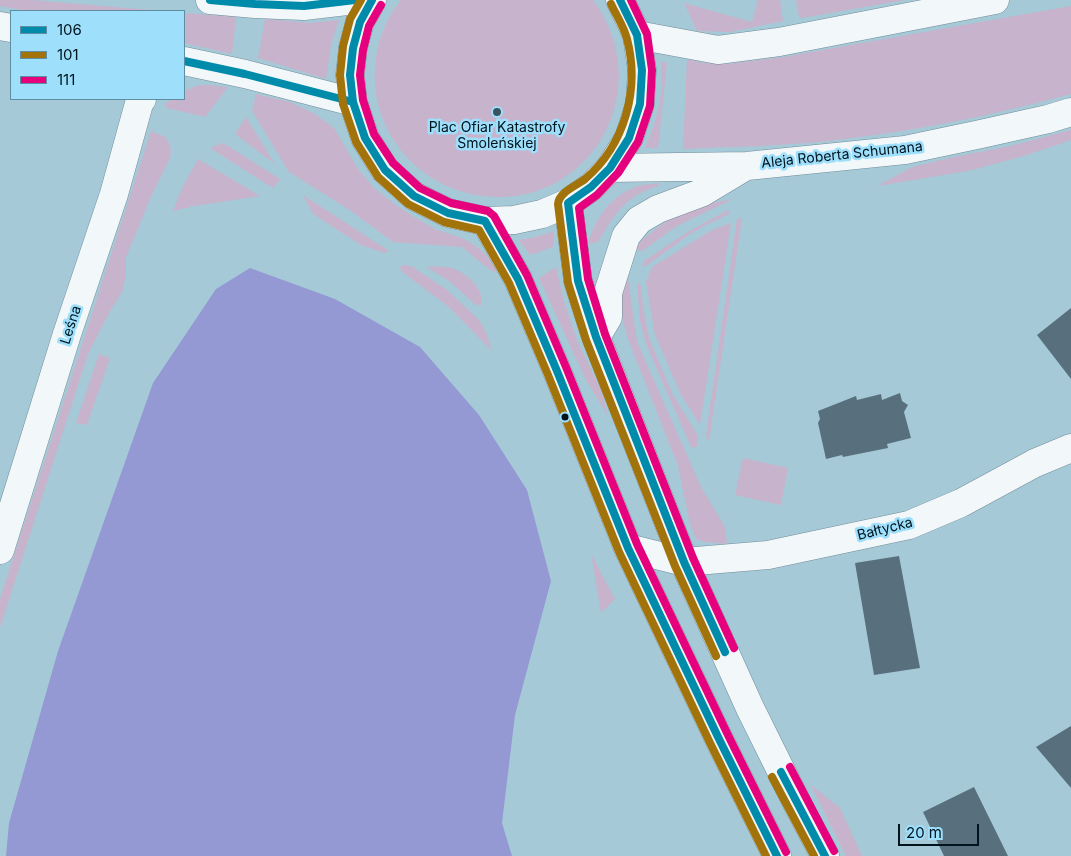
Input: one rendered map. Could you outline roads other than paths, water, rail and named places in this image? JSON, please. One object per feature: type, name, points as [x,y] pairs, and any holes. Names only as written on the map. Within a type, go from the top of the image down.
[{"type":"main road","points":[[210,0],[304,6],[355,0]]},
{"type":"main road","points":[[372,0],[360,22],[353,48],[350,75],[353,102],[365,138],[385,170],[414,196],[448,213],[485,221],[514,220],[542,214],[568,203],[591,187],[610,168],[628,138],[640,104],[642,70],[637,35],[620,0]]},
{"type":"main road","points":[[637,35],[718,50],[779,42],[995,0]]},
{"type":"main road","points":[[186,63],[245,74],[353,102]]},
{"type":"main road","name":"Leśna","points":[[0,550],[67,334],[114,194],[140,100]]},
{"type":"main road","name":"Aleja Roberta Schumana","points":[[610,168],[747,166],[904,150],[1071,112]]},
{"type":"main road","points":[[596,338],[608,317],[608,293],[626,236],[639,220],[658,209],[701,193],[747,166]]},
{"type":"main road","points":[[568,203],[578,281],[596,338],[684,562],[750,708],[798,807],[825,856]]},
{"type":"main road","points":[[485,221],[518,279],[561,380],[628,548],[777,856]]},
{"type":"main road","name":"Bałtycka","points":[[628,548],[684,562],[768,555],[909,525],[961,503],[1034,463],[1071,448]]},
{"type":"water","points":[[250,268],[335,299],[420,347],[479,415],[527,490],[551,581],[515,715],[502,823],[512,856],[6,856],[9,823],[58,651],[153,383],[216,289]]},
{"type":"place","name":"Plac Ofiar Katastrofy Smoleńskiej","points":[[497,112]]}]
